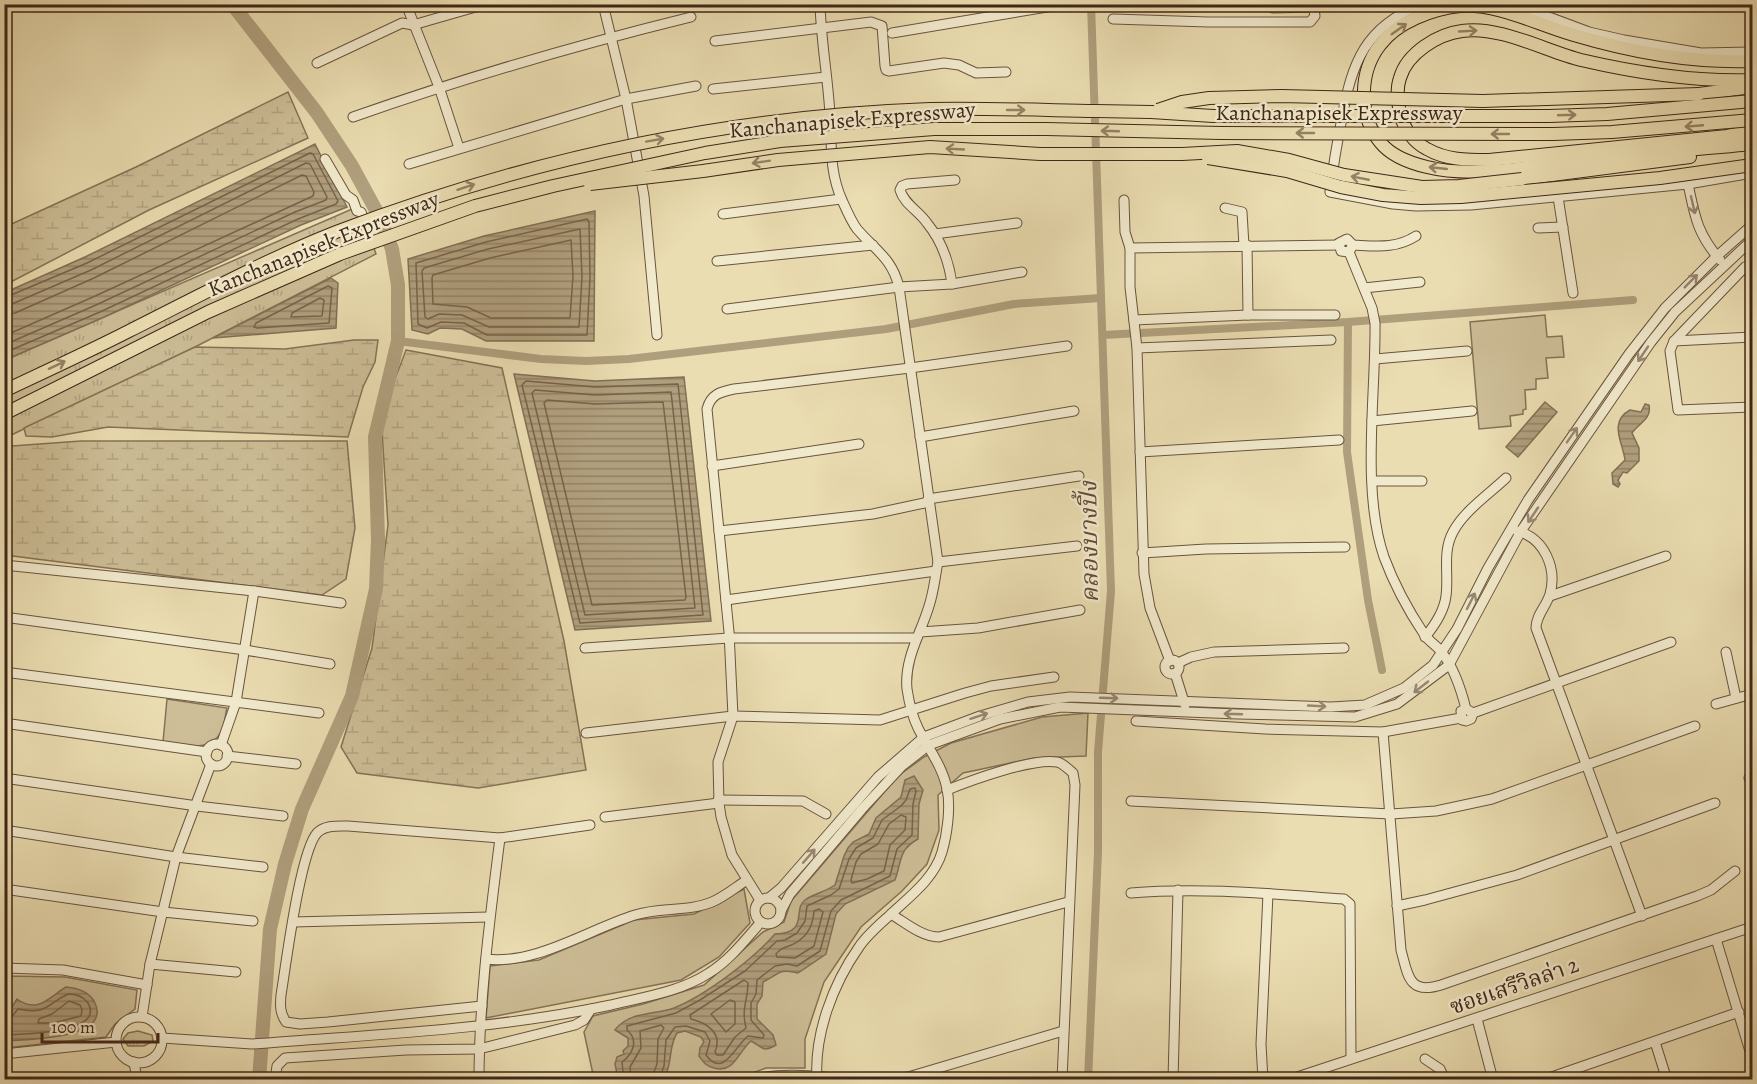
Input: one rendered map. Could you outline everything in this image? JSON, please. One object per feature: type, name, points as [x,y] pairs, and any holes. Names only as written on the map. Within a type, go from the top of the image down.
[{"type":"highway","points":[[1750,144],[1489,170],[1430,168],[1406,161],[1380,142],[1370,124],[1364,106],[1364,82],[1368,64],[1381,43],[1402,26],[1433,11],[1462,6],[1490,9],[1593,40],[1651,53],[1695,60],[1752,61]]},
{"type":"highway","points":[[1752,80],[1663,76],[1578,59],[1495,33],[1465,30],[1436,39],[1418,52],[1403,69],[1397,91],[1406,130],[1425,148],[1440,156],[1458,160],[1488,160],[1727,136],[1752,131]]},
{"type":"highway","points":[[1152,112],[1182,102],[1209,98],[1282,96],[1483,100],[1699,94],[1752,87]]},
{"type":"highway","name":"Kanchanapisek Expressway","points":[[4,391],[283,255],[364,222],[469,186],[547,164],[640,143],[703,132],[780,121],[931,109],[1152,112],[1213,116],[1549,116],[1607,114],[1752,101]]},
{"type":"highway","name":"Kanchanapisek Expressway","points":[[4,414],[208,312],[340,254],[475,206],[553,186],[705,153],[780,141],[934,129],[1553,134],[1623,131],[1752,120]]},
{"type":"highway","points":[[553,186],[640,179],[778,160],[930,147],[1040,154],[1182,154],[1237,151],[1289,160],[1344,175],[1422,187],[1459,186],[1693,156],[1750,144]]},
{"type":"highway","points":[[1182,154],[1287,171],[1341,187],[1373,193],[1421,198],[1461,197],[1649,179],[1752,165]]},
{"type":"street","points":[[406,4],[439,87],[459,148]]},
{"type":"street","points":[[317,63],[402,24],[413,25],[486,4]]},
{"type":"street","points":[[603,4],[626,99],[647,212],[657,335]]},
{"type":"street","points":[[817,1078],[818,1043],[835,990],[860,945],[924,882],[939,859],[947,827],[947,790],[912,711],[907,688],[907,671],[911,652],[935,584],[937,566],[899,287],[888,260],[856,227],[841,199],[832,171],[830,113],[820,4]]},
{"type":"street","points":[[988,4],[989,16]]},
{"type":"street","points":[[892,33],[1065,4]]},
{"type":"street","points":[[1422,4],[1401,14],[1374,36],[1355,63],[1348,86],[1330,192],[1372,201],[1416,206],[1471,204],[1688,184],[1752,173]]},
{"type":"street","points":[[1514,4],[1580,29],[1624,40],[1701,53],[1752,52]]},
{"type":"street","points":[[1113,19],[1272,22],[1310,22],[1315,16],[1313,6],[1271,6],[1272,22]]},
{"type":"street","points":[[353,117],[439,87],[611,36],[691,17]]},
{"type":"street","points":[[715,42],[871,22],[882,26],[885,66],[889,71],[944,63],[959,65],[976,73],[1006,72]]},
{"type":"street","points":[[713,89],[826,77]]},
{"type":"street","points":[[410,164],[626,99],[696,86]]},
{"type":"street","points":[[325,159],[345,195],[353,200],[357,211],[361,212],[364,222]]},
{"type":"street","points":[[952,284],[947,258],[935,234],[927,222],[902,197],[900,190],[907,184],[954,180]]},
{"type":"street","points":[[1688,184],[1698,227],[1705,241],[1724,264]]},
{"type":"street","points":[[1558,197],[1573,293]]},
{"type":"street","points":[[723,214],[841,199]]},
{"type":"street","points":[[1124,200],[1125,232],[1130,248],[1130,287],[1137,346],[1144,574],[1150,608],[1174,666],[1186,712]]},
{"type":"street","points":[[1225,208],[1242,212],[1246,245],[1248,315]]},
{"type":"street","points":[[935,234],[1017,223]]},
{"type":"street","points":[[761,922],[755,912],[764,899],[781,888],[878,777],[926,741],[980,716],[1049,698],[1184,700],[1331,707],[1365,705],[1404,688],[1433,665],[1442,652],[1457,629],[1509,530],[1541,480],[1636,345],[1665,308],[1752,225]]},
{"type":"street","points":[[1538,228],[1563,226]]},
{"type":"street","points":[[1130,248],[1339,245],[1341,251],[1351,248],[1396,245],[1406,243],[1416,236]]},
{"type":"street","points":[[761,922],[774,923],[780,917],[790,894],[862,809],[926,741],[1000,719],[1060,707],[1355,717],[1397,704],[1449,665],[1521,531],[1651,342],[1675,312],[1752,240]]},
{"type":"street","points":[[717,261],[873,245]]},
{"type":"street","points":[[1351,248],[1372,308],[1375,329],[1372,481],[1376,520],[1384,555],[1403,600],[1425,637],[1442,652],[1460,684],[1466,713]]},
{"type":"street","points":[[1752,264],[1745,267],[1674,341],[1670,351],[1678,410],[1752,407]]},
{"type":"street","points":[[727,309],[899,287],[952,284],[1022,272]]},
{"type":"street","points":[[1364,288],[1420,282]]},
{"type":"street","points":[[1135,323],[1248,315],[1335,315]]},
{"type":"street","points":[[1674,341],[1752,337]]},
{"type":"street","points":[[1137,346],[1331,340]]},
{"type":"street","points":[[782,911],[777,901],[764,899],[747,880],[732,855],[719,802],[718,762],[733,716],[726,600],[707,409],[709,401],[714,395],[734,389],[1067,346]]},
{"type":"street","points":[[1376,360],[1467,351]]},
{"type":"street","points":[[920,437],[1074,411]]},
{"type":"street","points":[[1372,421],[1472,411]]},
{"type":"street","points":[[1140,452],[1339,440]]},
{"type":"street","points":[[712,466],[860,444]]},
{"type":"street","points":[[719,531],[873,514],[928,500],[1079,476]]},
{"type":"street","points":[[1425,637],[1444,608],[1446,557],[1453,533],[1460,521],[1506,478]]},
{"type":"street","points":[[1372,481],[1422,481]]},
{"type":"street","points":[[1509,530],[1521,531],[1542,547],[1548,556],[1552,569],[1550,596],[1538,616],[1536,628],[1642,916]]},
{"type":"street","points":[[726,600],[1077,546]]},
{"type":"street","points":[[1142,553],[1206,549],[1345,547]]},
{"type":"street","points":[[1550,596],[1666,556]]},
{"type":"street","points":[[4,565],[254,591],[340,603]]},
{"type":"street","points":[[221,745],[236,702],[254,591]]},
{"type":"street","points":[[585,648],[729,638],[918,635],[978,628],[1080,610]]},
{"type":"street","points":[[4,617],[330,664]]},
{"type":"street","points":[[1136,721],[1272,729],[1383,732],[1466,713],[1557,684],[1671,642]]},
{"type":"street","points":[[1174,666],[1191,657],[1214,652],[1344,648]]},
{"type":"street","points":[[1726,652],[1736,698]]},
{"type":"street","points":[[4,672],[319,713]]},
{"type":"street","points":[[586,733],[733,716],[880,720],[991,686],[1054,677]]},
{"type":"street","points":[[1716,704],[1752,694]]},
{"type":"street","points":[[4,723],[207,752]]},
{"type":"street","points":[[1131,801],[1391,814],[1436,811],[1492,799],[1695,726]]},
{"type":"street","points":[[1383,732],[1401,950],[1411,980],[1422,989],[1441,985],[1711,890],[1735,871]]},
{"type":"street","points":[[221,745],[226,749],[227,756],[221,764],[211,764],[207,759],[210,746],[221,745]]},
{"type":"street","points":[[227,756],[296,764]]},
{"type":"street","points":[[947,790],[1005,770],[1036,764],[1058,762],[1072,773],[1075,784],[1068,902],[1062,1080]]},
{"type":"street","points":[[142,1017],[150,964],[176,857],[211,764]]},
{"type":"street","points":[[4,778],[196,806],[284,816]]},
{"type":"street","points":[[605,817],[719,802],[803,801],[826,814]]},
{"type":"street","points":[[1397,906],[1517,875],[1715,803]]},
{"type":"street","points":[[482,1006],[328,1022],[300,1024],[286,1022],[280,1005],[293,922],[300,885],[311,845],[317,834],[325,828],[348,826],[500,838],[590,825]]},
{"type":"street","points":[[4,830],[176,857],[263,867]]},
{"type":"street","points":[[479,1080],[479,1049],[489,917],[500,838]]},
{"type":"street","points":[[486,959],[501,961],[524,958],[639,913],[711,903],[747,880]]},
{"type":"street","points":[[4,889],[163,912],[253,921]]},
{"type":"street","points":[[1131,893],[1178,890],[1344,899],[1350,904],[1351,1058]]},
{"type":"street","points":[[1173,1080],[1178,890]]},
{"type":"street","points":[[1263,1080],[1261,1044],[1268,894]]},
{"type":"street","points":[[891,914],[920,932],[931,937],[939,937],[1068,902]]},
{"type":"street","points":[[293,922],[489,917]]},
{"type":"street","points":[[162,1038],[268,1043],[481,1027],[591,1009],[665,993],[690,983],[710,972],[732,954],[761,922]]},
{"type":"street","name":"ซอยเสรีวิลล่า 2","points":[[1288,1080],[1752,927]]},
{"type":"street","points":[[1716,939],[1752,1058]]},
{"type":"street","points":[[150,964],[236,972]]},
{"type":"street","points":[[4,968],[63,970],[147,985]]},
{"type":"street","points":[[275,1080],[277,1066],[285,1058],[406,1050],[479,1049],[575,1024],[584,1020],[591,1009]]},
{"type":"street","points":[[1543,1080],[1739,1012]]},
{"type":"street","points":[[134,1017],[142,1017],[155,1024],[162,1038],[158,1052],[153,1058],[146,1062],[134,1062],[120,1053],[116,1042],[117,1032],[121,1025],[134,1017]]},
{"type":"street","points":[[1477,1019],[1493,1080]]},
{"type":"street","points":[[898,1080],[1063,1031]]},
{"type":"street","points":[[4,1054],[116,1042]]},
{"type":"street","points":[[1655,1042],[1667,1080]]},
{"type":"street","points":[[1425,1059],[1440,1069],[1444,1080]]},
{"type":"street","points":[[134,1062],[136,1080]]},
{"type":"street","points":[[750,1080],[768,1075],[855,1080]]},
{"type":"green space","points":[[288,92],[308,138],[149,210],[5,285],[5,227],[136,167]]},
{"type":"green space","points":[[359,206],[376,254],[195,347],[5,438],[5,360]]},
{"type":"green space","points":[[1545,315],[1547,337],[1562,336],[1564,357],[1546,358],[1548,378],[1536,379],[1536,389],[1525,390],[1526,409],[1523,410],[1523,414],[1510,416],[1511,426],[1479,429],[1470,322]]},
{"type":"green space","points":[[354,340],[378,340],[375,362],[363,387],[348,437],[108,427],[52,437],[26,436],[24,428],[195,347],[285,349]]},
{"type":"green space","points":[[406,350],[502,368],[564,641],[586,770],[478,788],[357,773],[341,747],[372,648],[388,525],[381,416]]},
{"type":"green space","points":[[81,441],[347,441],[355,528],[346,579],[322,595],[5,555],[5,449],[12,446]]},
{"type":"green space","points":[[167,699],[227,708],[221,732],[216,739],[203,745],[187,746],[163,742]]},
{"type":"green space","points":[[1088,713],[1086,756],[1034,758],[963,773],[938,795],[939,830],[927,864],[902,891],[861,927],[824,982],[805,1039],[805,1068],[766,1068],[733,1080],[594,1079],[584,1032],[593,1016],[643,1004],[704,985],[763,932],[784,922],[791,901],[898,776],[924,757],[951,743],[1042,717]]},
{"type":"green space","points":[[744,889],[750,923],[719,957],[681,980],[486,1018],[490,966],[539,960],[634,920],[694,914]]},
{"type":"green space","points":[[5,976],[65,977],[137,990],[135,1009],[115,1024],[106,1037],[5,1048]]},
{"type":"green space","points":[[138,1031],[152,1035],[153,1041],[144,1046],[128,1046],[123,1039],[128,1033]]},
{"type":"water","points":[[315,144],[347,207],[301,225],[102,318],[5,360],[4,293],[85,257]]},
{"type":"water","points":[[595,211],[594,341],[486,341],[462,329],[440,328],[428,334],[412,330],[408,259],[484,236]]},
{"type":"water","points":[[331,278],[338,283],[336,328],[213,338]]},
{"type":"water","points":[[514,374],[595,381],[684,377],[711,621],[575,630]]},
{"type":"water","points":[[1545,402],[1557,412],[1518,457],[1506,447]]},
{"type":"water","points":[[1645,404],[1649,405],[1649,414],[1632,433],[1639,448],[1639,461],[1627,473],[1623,472],[1618,480],[1620,484],[1618,487],[1613,484],[1612,473],[1625,460],[1618,433],[1620,420],[1630,410],[1641,412]]},
{"type":"water","points":[[914,776],[923,790],[919,804],[918,839],[904,852],[895,880],[845,904],[836,914],[826,954],[798,973],[783,972],[763,982],[762,996],[757,1004],[757,1019],[773,1035],[776,1045],[765,1049],[751,1041],[731,1065],[721,1069],[714,1068],[705,1064],[699,1056],[704,1042],[701,1037],[685,1031],[677,1033],[674,1038],[669,1067],[664,1079],[618,1079],[615,1064],[617,1057],[624,1054],[623,1051],[628,1046],[628,1038],[615,1030],[627,1020],[643,1014],[674,1008],[700,995],[754,955],[775,934],[793,930],[798,920],[801,904],[808,898],[835,885],[848,848],[853,842],[869,834],[876,818],[901,797],[905,780]]},
{"type":"water","points":[[66,987],[82,991],[94,1001],[97,1014],[92,1023],[81,1030],[65,1035],[6,1041],[5,1018],[17,999],[24,1003],[37,1005]]},
{"type":"waterway","points":[[232,4],[317,113],[352,166],[378,214],[392,249],[398,285],[398,341],[375,437],[378,540],[376,589],[352,696],[302,809],[285,864],[270,929],[259,1080]]},
{"type":"waterway","name":"คลองบางปิ้ง","points":[[1088,1080],[1098,852],[1098,752],[1111,591],[1091,4]]},
{"type":"waterway","points":[[398,341],[541,359],[586,361],[629,359],[886,329],[1014,304],[1101,298]]},
{"type":"waterway","points":[[1103,335],[1348,322],[1633,300]]},
{"type":"waterway","points":[[1348,322],[1347,452],[1368,600],[1382,670]]}]
